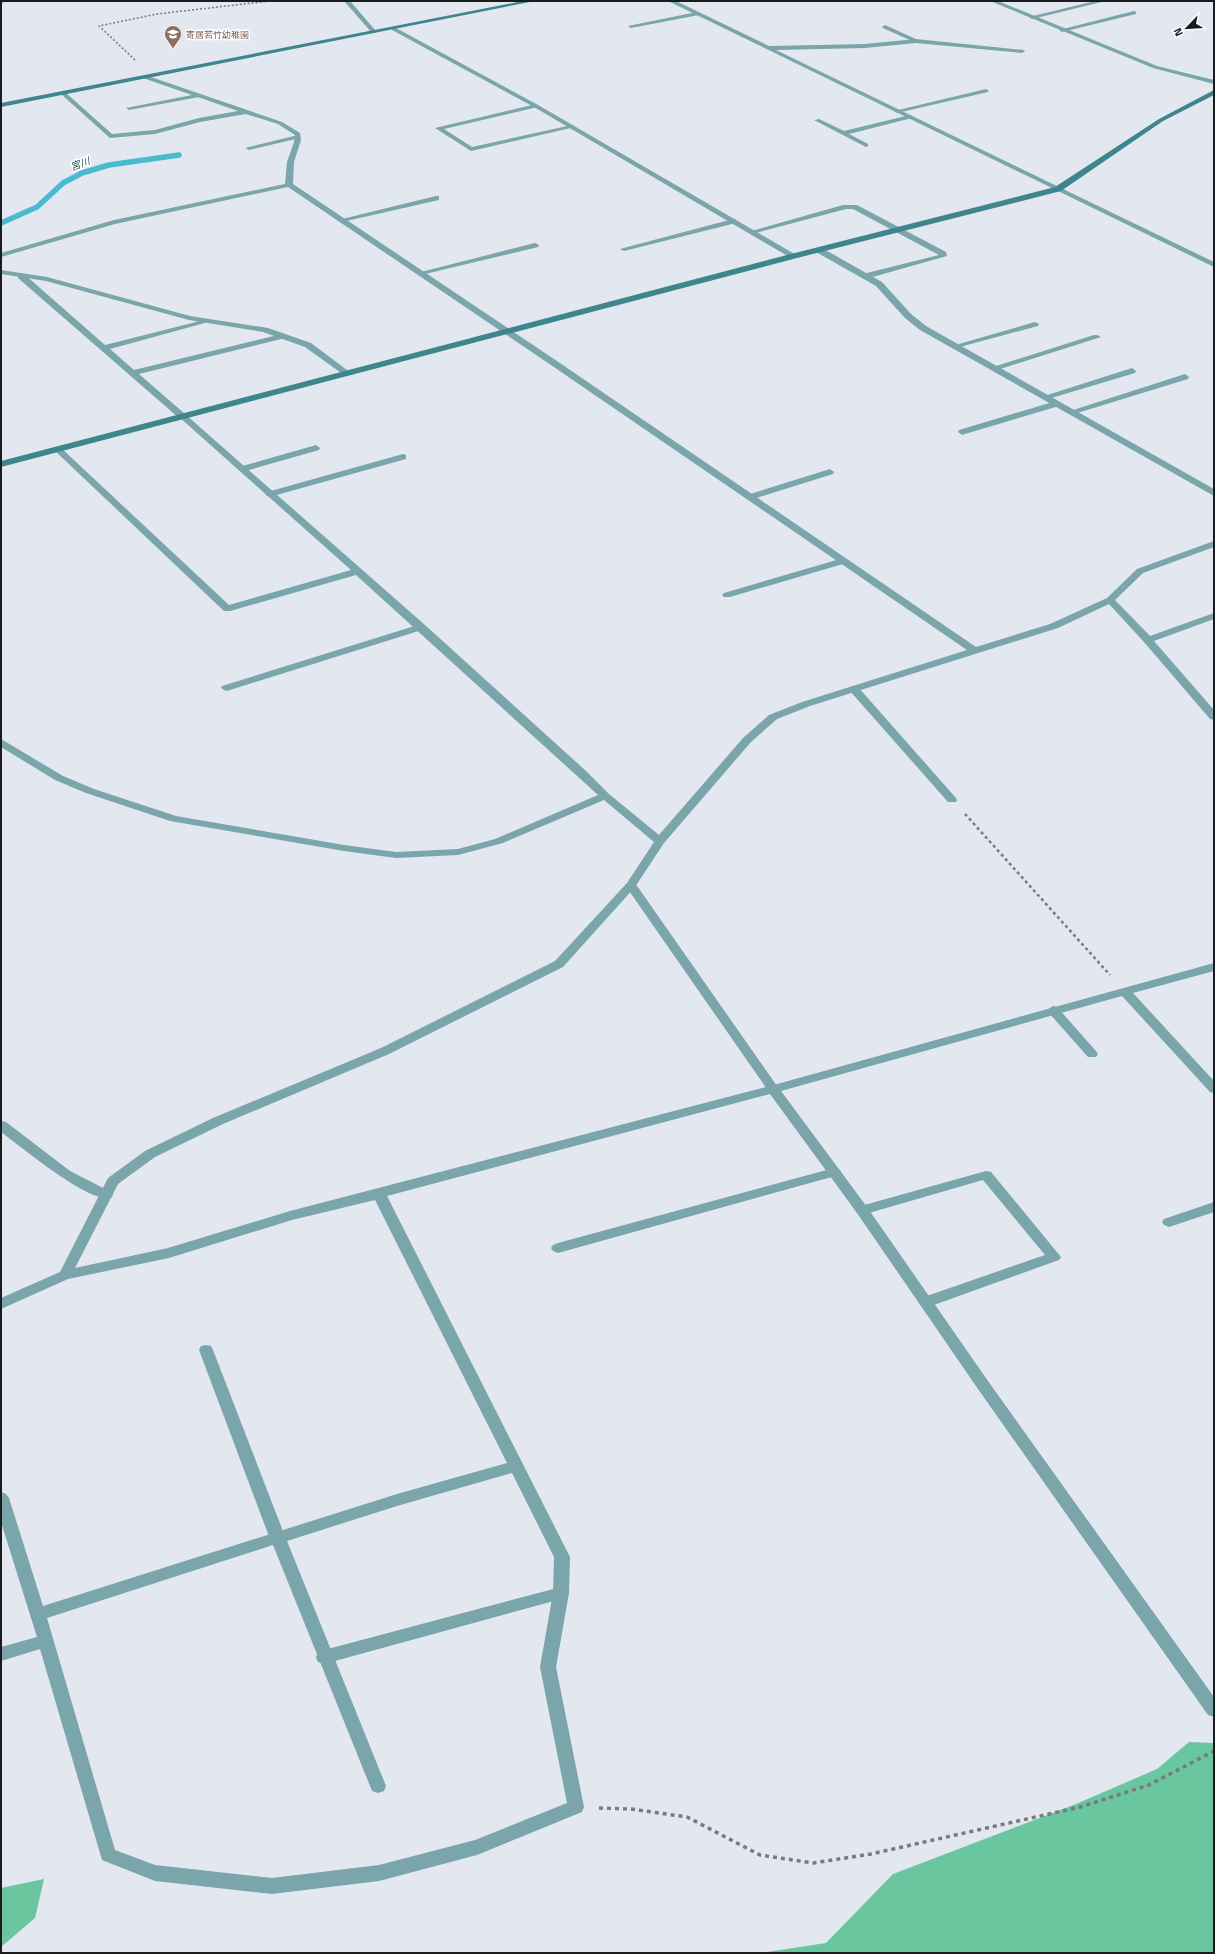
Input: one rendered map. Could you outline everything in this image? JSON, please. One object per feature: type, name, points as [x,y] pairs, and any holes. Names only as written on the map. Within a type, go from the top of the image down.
[{"type":"street","points":[[347,1],[374,32]]},
{"type":"street","points":[[1,105],[64,94],[532,1]]},
{"type":"street","points":[[672,1],[1214,265]]},
{"type":"street","points":[[993,1],[1155,67],[1214,82]]},
{"type":"street","points":[[1032,17],[1103,1]]},
{"type":"street","points":[[1062,30],[1134,13]]},
{"type":"street","points":[[631,26],[698,14]]},
{"type":"street","points":[[886,27],[916,41]]},
{"type":"street","points":[[394,29],[536,106],[794,256]]},
{"type":"street","points":[[768,48],[865,46],[916,41],[1022,51]]},
{"type":"street","points":[[149,76],[197,96],[280,123],[298,134],[299,141],[293,154],[288,172],[289,185]]},
{"type":"street","points":[[897,111],[986,91]]},
{"type":"street","points":[[1,464],[794,256],[1058,189],[1161,120],[1214,92]]},
{"type":"street","points":[[64,94],[110,136],[155,132],[199,120],[245,112]]},
{"type":"street","points":[[129,108],[197,96]]},
{"type":"street","points":[[536,106],[438,128],[471,149],[572,127]]},
{"type":"street","points":[[842,133],[910,118]]},
{"type":"street","points":[[817,120],[866,144]]},
{"type":"street","points":[[249,148],[298,137]]},
{"type":"street","points":[[1,255],[114,222],[289,185],[750,497],[840,562],[973,650]]},
{"type":"street","points":[[342,220],[436,198]]},
{"type":"street","points":[[752,232],[846,207],[854,207],[899,229],[943,254],[943,256],[866,276]]},
{"type":"street","points":[[624,249],[733,221]]},
{"type":"street","points":[[421,273],[535,245]]},
{"type":"street","points":[[819,250],[866,276],[888,292],[908,316],[923,328],[1214,493]]},
{"type":"street","points":[[1,272],[47,279],[189,318],[265,330],[308,345],[347,373]]},
{"type":"street","points":[[21,276],[421,627],[582,773],[605,796],[660,841]]},
{"type":"street","points":[[104,348],[208,321]]},
{"type":"street","points":[[956,346],[1035,324]]},
{"type":"street","points":[[133,374],[282,336]]},
{"type":"street","points":[[994,368],[1097,337]]},
{"type":"street","points":[[1045,397],[1132,371]]},
{"type":"street","points":[[1071,412],[1185,377]]},
{"type":"street","points":[[962,432],[1056,404]]},
{"type":"street","points":[[242,469],[316,448]]},
{"type":"street","points":[[57,449],[227,609],[358,571]]},
{"type":"street","points":[[270,494],[403,457]]},
{"type":"street","points":[[750,497],[830,472]]},
{"type":"street","points":[[65,1275],[113,1181],[150,1154],[218,1121],[385,1051],[559,964],[631,885],[660,841],[747,740],[773,717],[806,704],[973,650],[1054,626],[1110,600],[1140,571],[1214,544]]},
{"type":"street","points":[[726,595],[840,562]]},
{"type":"street","points":[[1110,600],[1148,640],[1214,717]]},
{"type":"street","points":[[1148,640],[1214,616]]},
{"type":"street","points":[[226,688],[421,627]]},
{"type":"street","points":[[854,689],[952,800]]},
{"type":"street","points":[[1,742],[59,778],[90,791],[174,819],[344,848],[396,855],[458,852],[499,841],[605,796]]},
{"type":"street","points":[[631,885],[773,1089],[862,1210],[983,1385],[1214,1710]]},
{"type":"street","points":[[1,1304],[65,1275],[169,1253],[290,1216],[379,1194],[773,1089],[1053,1010],[1214,967]]},
{"type":"street","points":[[1125,992],[1214,1089]]},
{"type":"street","points":[[1053,1010],[1092,1054]]},
{"type":"street","points":[[1,1125],[65,1174],[106,1195]]},
{"type":"street","points":[[558,1248],[834,1172]]},
{"type":"street","points":[[862,1210],[986,1175],[1054,1257],[926,1302]]},
{"type":"street","points":[[1,1498],[38,1614],[108,1855],[155,1873],[272,1886],[379,1873],[477,1847],[576,1807],[548,1667],[561,1593],[562,1557],[379,1194]]},
{"type":"street","points":[[1169,1222],[1214,1207]]},
{"type":"street","points":[[206,1350],[324,1656],[378,1786]]},
{"type":"street","points":[[38,1614],[397,1500],[515,1466]]},
{"type":"street","points":[[324,1656],[561,1593]]},
{"type":"street","points":[[1,1654],[45,1641]]},
{"type":"path","points":[[149,76],[98,26],[157,14],[270,1]]},
{"type":"path","points":[[952,800],[1125,992]]},
{"type":"path","points":[[576,1807],[631,1809],[687,1818],[760,1855],[813,1864],[871,1854],[1080,1808],[1149,1785],[1214,1751]]},
{"type":"green space","points":[[1189,1742],[1214,1743],[1214,1953],[761,1953],[826,1943],[893,1874],[1076,1804],[1157,1769]]},
{"type":"green space","points":[[44,1879],[35,1918],[1,1947],[1,1888]]},
{"type":"waterway","name":"宮川","points":[[1,223],[37,207],[63,183],[82,173],[109,165],[179,155]]},
{"type":"place","name":"寄居若竹幼稚園","points":[[173,49]]}]
